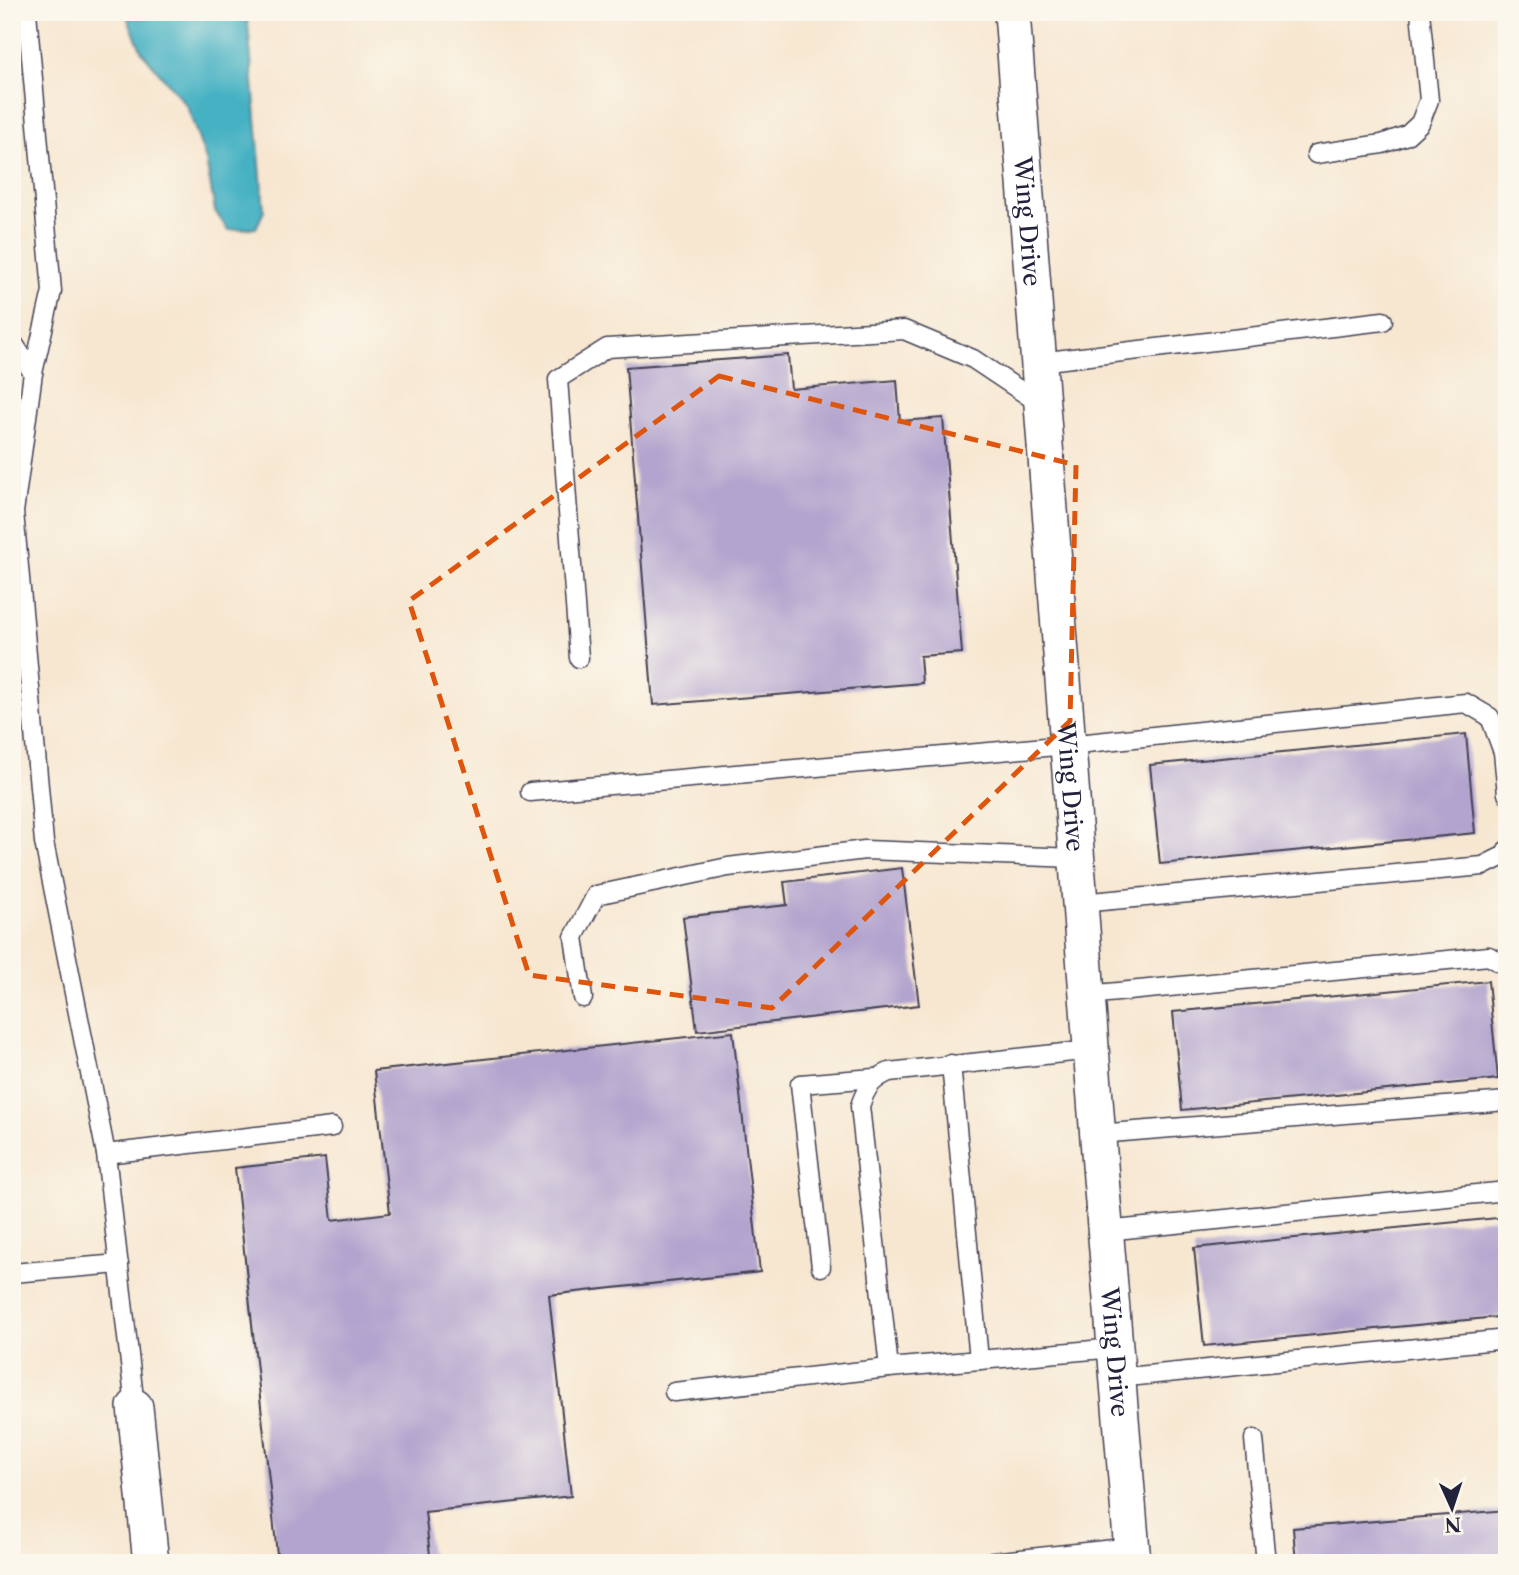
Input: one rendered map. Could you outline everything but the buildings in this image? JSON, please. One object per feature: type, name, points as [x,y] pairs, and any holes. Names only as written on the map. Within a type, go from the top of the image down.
[{"type":"street","name":"Wing Drive","points":[[1012,12],[1132,1555]]},
{"type":"street","points":[[135,1407],[152,1563]]},
{"type":"lane","points":[[27,12],[52,291],[33,373],[14,512],[44,842],[106,1154],[135,1407]]},
{"type":"lane","points":[[1316,154],[1382,144],[1407,135],[1420,123],[1429,100],[1420,12]]},
{"type":"lane","points":[[1039,362],[1383,321]]},
{"type":"lane","points":[[579,658],[558,379],[607,348],[904,330],[973,359],[1042,405]]},
{"type":"lane","points":[[12,341],[33,373]]},
{"type":"lane","points":[[12,367],[33,373]]},
{"type":"lane","points":[[530,792],[1068,745],[1466,703],[1490,717],[1503,752],[1507,794]]},
{"type":"lane","points":[[583,998],[574,937],[596,894],[728,867],[865,850],[1076,858]]},
{"type":"lane","points":[[1080,902],[1483,866],[1505,855],[1507,850]]},
{"type":"lane","points":[[1087,995],[1489,956],[1507,967]]},
{"type":"lane","points":[[821,1267],[800,1084],[874,1078],[889,1072],[951,1064],[1091,1050]]},
{"type":"lane","points":[[951,1064],[979,1360]]},
{"type":"lane","points":[[874,1078],[866,1089],[860,1106],[889,1368]]},
{"type":"lane","points":[[1098,1134],[1507,1101]]},
{"type":"lane","points":[[106,1154],[332,1128]]},
{"type":"lane","points":[[1105,1231],[1507,1191]]},
{"type":"lane","points":[[12,1273],[119,1264]]},
{"type":"lane","points":[[674,1392],[979,1360],[1116,1363],[1507,1339]]},
{"type":"lane","points":[[1254,1438],[1266,1563]]},
{"type":"lane","points":[[983,1563],[1132,1555]]},
{"type":"highlighted area","points":[[719,376],[1076,465],[1070,721],[772,1008],[529,975],[409,601]]},
{"type":"water","points":[[125,12],[247,12],[264,211],[256,228],[228,230],[215,211],[206,160],[187,106],[142,52]]}]
